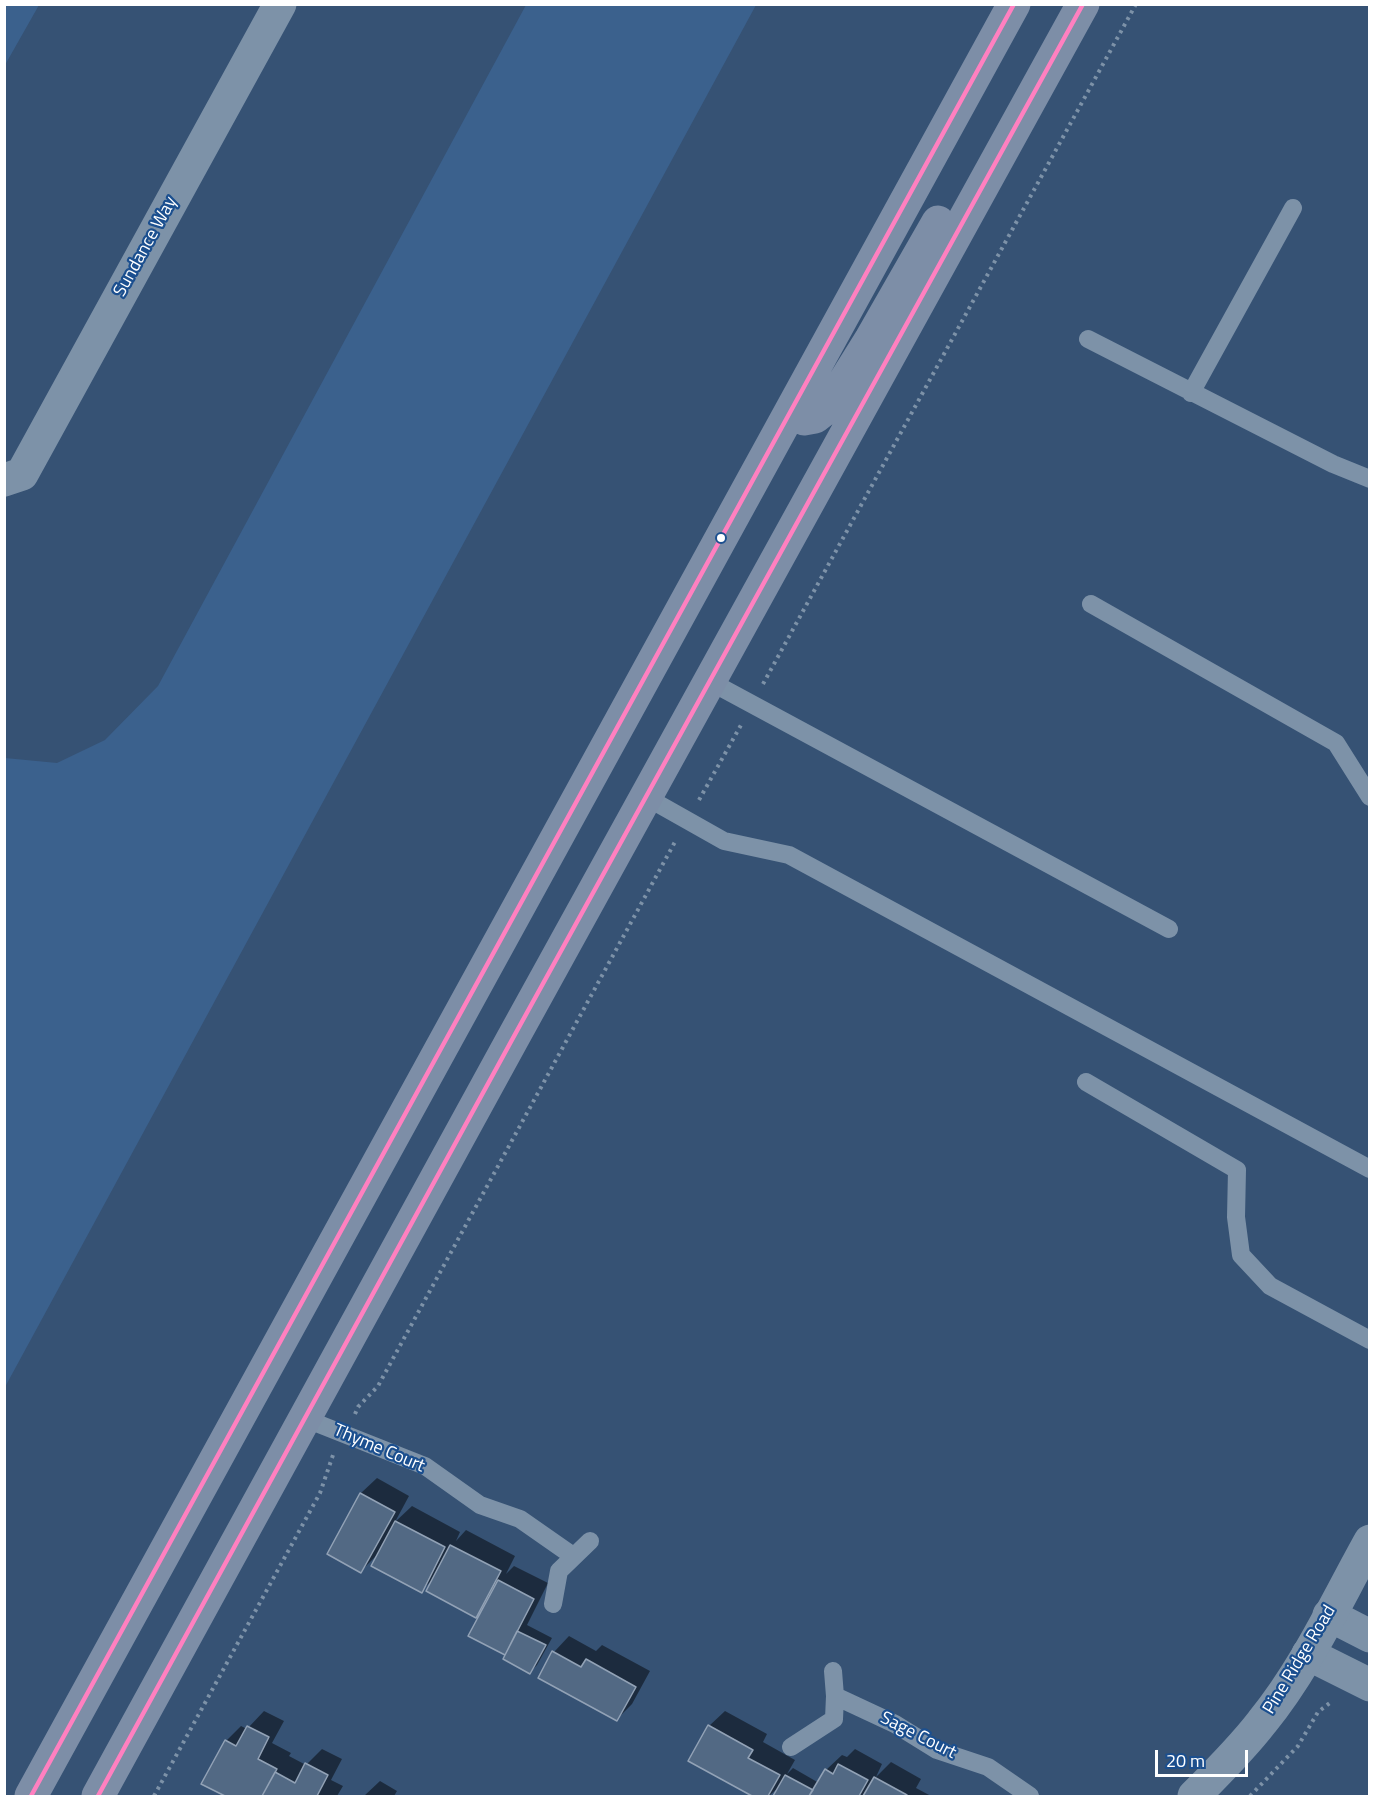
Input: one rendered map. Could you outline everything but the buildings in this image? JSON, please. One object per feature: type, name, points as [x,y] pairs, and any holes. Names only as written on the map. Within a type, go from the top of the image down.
[{"type":"main road","points":[[32,1797],[1014,4]]},
{"type":"main road","points":[[98,1797],[1083,4]]},
{"type":"main road","points":[[790,412],[804,419],[815,417],[833,400],[939,220],[982,189]]},
{"type":"street","name":"Sundance Way","points":[[4,480],[22,474],[280,4]]},
{"type":"street","name":"Pine Ridge Road","points":[[1194,1797],[1262,1723],[1308,1654],[1370,1541]]},
{"type":"street","points":[[1329,1615],[1370,1636]]},
{"type":"street","points":[[1308,1654],[1370,1685]]},
{"type":"lane","points":[[1191,393],[1293,208]]},
{"type":"lane","points":[[1088,339],[1333,464],[1370,479]]},
{"type":"lane","points":[[1091,604],[1336,743],[1370,797]]},
{"type":"lane","points":[[710,681],[1169,928]]},
{"type":"lane","points":[[646,797],[724,841],[789,855],[1370,1169]]},
{"type":"lane","points":[[1086,1082],[1237,1170],[1236,1217],[1241,1255],[1270,1286],[1370,1340]]},
{"type":"lane","name":"Thyme Court","points":[[306,1419],[425,1466],[480,1505],[520,1519],[573,1556]]},
{"type":"lane","points":[[553,1604],[559,1571],[590,1541]]},
{"type":"lane","points":[[791,1747],[834,1719],[833,1671]]},
{"type":"lane","name":"Sage Court","points":[[835,1696],[895,1724],[937,1750],[988,1767],[1030,1797]]},
{"type":"path","points":[[154,1797],[320,1492],[331,1459],[358,1407],[378,1386],[1136,4]]},
{"type":"path","points":[[1250,1797],[1298,1746],[1318,1712],[1329,1703],[1340,1699]]},
{"type":"water","points":[[4,5],[39,5],[5,65]]},
{"type":"water","points":[[526,5],[756,5],[5,1387],[5,758],[57,763],[105,740],[158,686]]},
{"type":"transit line","points":[[31,1796],[1014,4]]},
{"type":"transit line","points":[[98,1796],[1083,4]]}]
